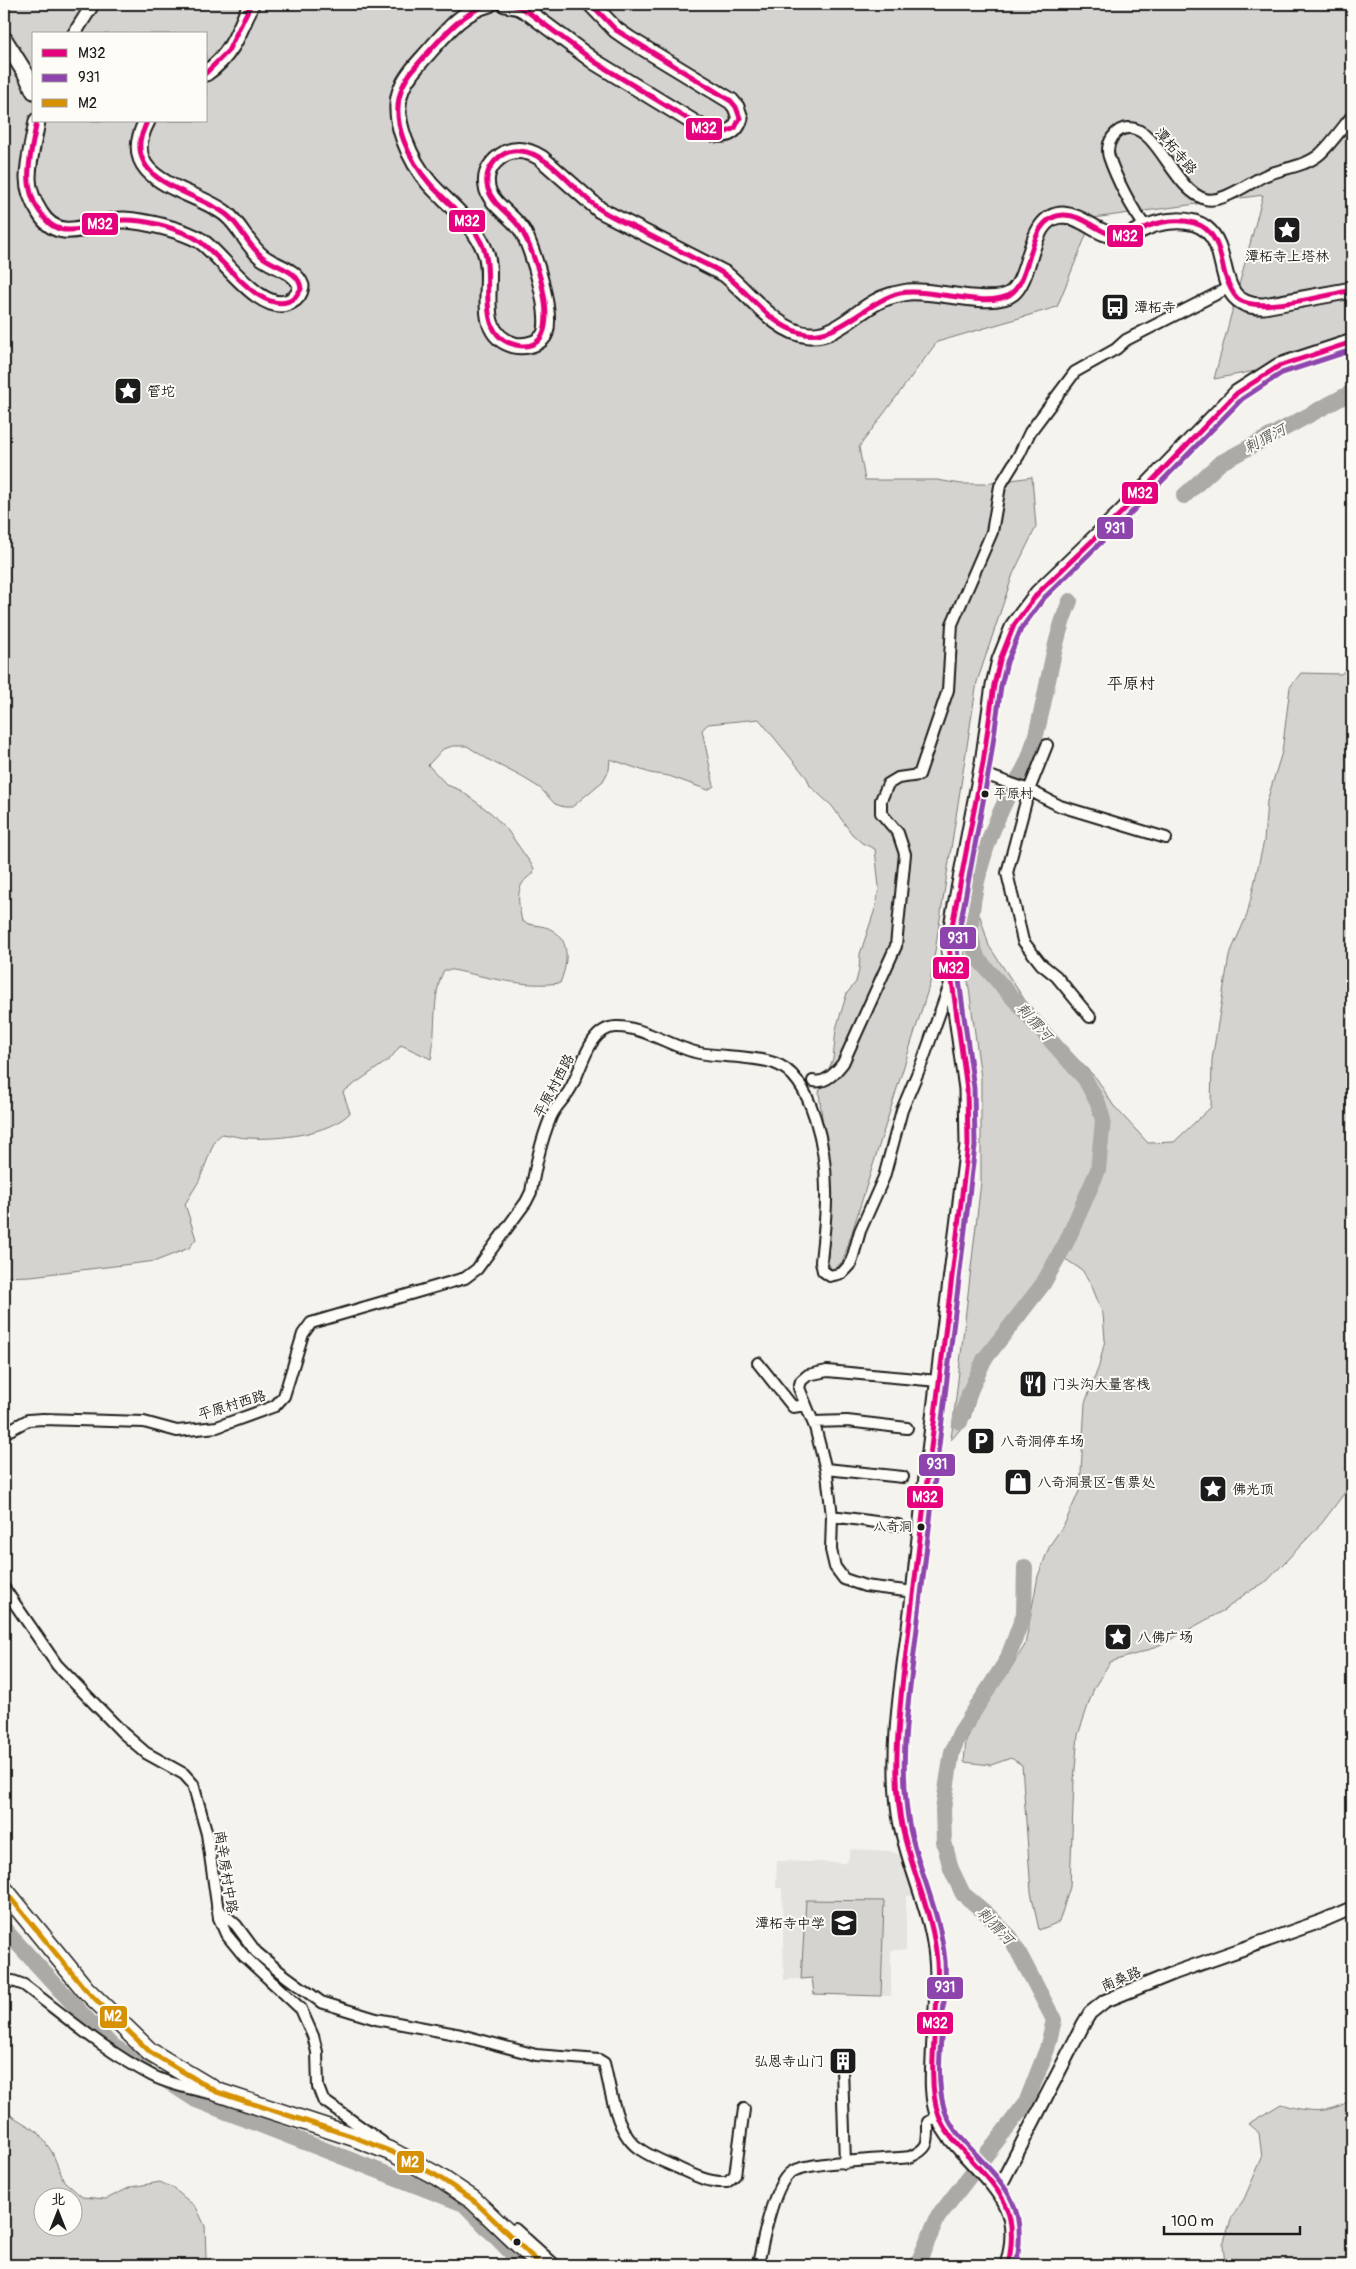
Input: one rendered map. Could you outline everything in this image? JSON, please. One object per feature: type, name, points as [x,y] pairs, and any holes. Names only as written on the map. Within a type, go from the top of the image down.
[{"type":"highway","points":[[4,1890],[84,1989],[150,2052],[217,2092],[354,2137],[410,2161],[438,2176],[473,2200],[541,2265]]},
{"type":"main road","points":[[208,72],[222,61],[228,53],[251,4]]},
{"type":"main road","points":[[488,4],[461,17],[417,65],[402,88],[399,97],[399,114],[408,148],[424,176],[467,223],[485,249],[489,266],[489,322],[500,336],[514,345],[533,344],[544,336],[548,314],[527,239],[519,226],[492,197],[486,186],[491,164],[510,152],[533,152],[600,210],[724,274],[775,320],[794,331],[810,335],[826,333],[837,328],[875,302],[897,294],[928,292],[993,300],[1007,297],[1020,284],[1039,232],[1048,221],[1059,216],[1073,217],[1094,230],[1108,235],[1130,235],[1146,227],[1179,221],[1200,225],[1206,229],[1216,244],[1230,287],[1243,303],[1257,306],[1352,290]]},
{"type":"main road","points":[[505,4],[519,7],[528,12],[595,62],[706,130],[725,134],[736,128],[740,118],[736,107],[731,102],[616,30],[591,4]]},
{"type":"main road","points":[[4,39],[10,59],[27,76],[32,87]]},
{"type":"main road","points":[[37,122],[28,169],[30,191],[43,218],[54,227],[73,230],[125,220],[182,232],[202,242],[232,272],[268,301],[282,304],[298,296],[301,286],[296,276],[273,265],[254,250],[236,225],[219,209],[172,188],[152,175],[145,167],[140,138],[147,122]]},
{"type":"main road","points":[[1008,2265],[1014,2224],[1007,2204],[996,2187],[945,2129],[939,2117],[934,2094],[933,2077],[937,1970],[936,1946],[906,1844],[897,1790],[897,1747],[969,1121],[963,1056],[952,981],[949,942],[951,923],[981,773],[994,685],[1000,660],[1014,626],[1038,593],[1120,514],[1237,393],[1278,366],[1352,342]]},
{"type":"street","points":[[75,32],[93,4]]},
{"type":"street","name":"潭柘寺路","points":[[1146,227],[1129,200],[1108,155],[1110,140],[1119,130],[1130,127],[1145,134],[1162,153],[1178,178],[1194,192],[1205,199],[1220,199],[1266,176],[1301,165],[1319,154],[1352,116]]},
{"type":"street","points":[[812,1081],[818,1082],[834,1075],[844,1063],[896,946],[905,854],[898,833],[881,813],[881,800],[888,784],[898,778],[919,775],[948,690],[952,624],[992,532],[1000,486],[1030,432],[1075,372],[1116,349],[1126,340],[1230,287]]},
{"type":"street","points":[[1047,744],[1029,790],[1007,873],[1023,941],[1041,964],[1056,976],[1090,1016]]},
{"type":"street","points":[[981,773],[1029,790],[1060,806],[1166,838]]},
{"type":"street","name":"平原村西路","points":[[4,1433],[28,1420],[43,1419],[144,1422],[177,1431],[198,1430],[216,1427],[275,1406],[284,1396],[303,1334],[311,1323],[453,1282],[465,1278],[477,1269],[526,1202],[531,1192],[549,1119],[556,1105],[569,1091],[592,1042],[602,1033],[615,1027],[629,1028],[698,1053],[774,1063],[787,1070],[798,1080],[808,1098],[816,1123],[823,1157],[826,1189],[821,1262],[823,1271],[830,1276],[842,1273],[851,1263],[860,1231],[884,1177],[902,1110],[924,1060],[952,981]]},
{"type":"street","points":[[758,1363],[793,1407],[806,1405]]},
{"type":"street","points":[[914,1592],[865,1586],[844,1579],[835,1567],[831,1550],[832,1516],[826,1469],[813,1422],[799,1388],[801,1381],[808,1375],[827,1371],[938,1382]]},
{"type":"street","points":[[813,1422],[847,1421],[907,1428]]},
{"type":"street","points":[[826,1469],[903,1477]]},
{"type":"street","points":[[832,1516],[898,1525]]},
{"type":"street","name":"南辛房村中路","points":[[4,1588],[57,1665],[123,1733],[146,1753],[184,1774],[193,1784],[207,1834],[217,1908],[226,1934],[244,1956],[300,2009],[313,2036],[318,2087],[324,2100],[410,2161]]},
{"type":"street","points":[[217,1908],[236,1925],[256,1952],[322,2002],[376,2018],[461,2036],[536,2055],[591,2059],[604,2063],[615,2111],[623,2129],[639,2149],[715,2183],[728,2182],[735,2176],[744,2109]]},
{"type":"street","name":"南桑路","points":[[996,2187],[1084,2023],[1090,2013],[1105,2001],[1322,1921],[1352,1908]]},
{"type":"street","points":[[4,1983],[13,1981],[24,1985],[99,2042],[153,2076],[191,2089],[244,2102]]},
{"type":"street","points":[[842,2068],[845,2163]]},
{"type":"street","points":[[758,2265],[766,2226],[782,2183],[790,2172],[806,2165],[910,2157],[923,2151],[928,2142],[928,2122],[939,2117]]},
{"type":"street","points":[[495,2220],[505,2221],[546,2255],[554,2265]]},
{"type":"shaded area","points":[[4,4],[1352,4],[1352,352],[1214,379],[1263,195],[1093,218],[1057,307],[937,342],[859,447],[865,480],[937,480],[961,484],[984,484],[1032,477],[1036,527],[1013,574],[977,682],[930,983],[843,1261],[832,1271],[828,1262],[826,1151],[819,1092],[833,1059],[836,1029],[847,993],[856,982],[860,954],[876,906],[879,887],[875,849],[862,843],[852,834],[832,806],[810,786],[807,778],[759,719],[708,724],[702,730],[714,786],[708,790],[669,776],[650,773],[610,759],[609,770],[603,781],[572,807],[555,804],[540,788],[467,746],[453,746],[443,749],[428,765],[447,785],[460,790],[491,813],[508,831],[534,868],[533,874],[527,878],[520,888],[519,907],[522,921],[548,928],[563,941],[566,962],[560,983],[519,983],[453,970],[444,970],[437,991],[431,1059],[401,1045],[390,1059],[343,1092],[350,1113],[330,1126],[317,1131],[274,1138],[242,1138],[222,1134],[215,1140],[199,1181],[185,1204],[196,1239],[189,1248],[156,1261],[31,1276],[4,1277]]},
{"type":"shaded area","points":[[1352,664],[1352,1483],[1322,1523],[1267,1581],[1245,1594],[1226,1609],[1166,1642],[1146,1651],[1110,1662],[1094,1688],[1078,1735],[1074,1780],[1070,1887],[1059,1922],[1039,1930],[1031,1892],[1022,1765],[1011,1758],[991,1765],[964,1762],[966,1740],[985,1705],[1025,1645],[1038,1576],[1050,1545],[1065,1523],[1080,1489],[1085,1403],[1099,1366],[1105,1340],[1103,1314],[1091,1284],[1082,1270],[1053,1251],[1036,1286],[1011,1318],[994,1348],[980,1382],[970,1418],[951,1440],[981,1182],[981,1078],[962,926],[968,916],[980,916],[989,946],[1036,1017],[1097,1079],[1113,1105],[1148,1143],[1174,1142],[1211,1107],[1212,1060],[1229,956],[1247,915],[1264,841],[1267,801],[1282,752],[1290,687],[1301,673],[1341,674]]},
{"type":"shaded area","name":"潭柘寺中学","points":[[851,1849],[890,1851],[903,1856],[915,1896],[906,1896],[906,1950],[891,1950],[891,1996],[814,1994],[812,1978],[784,1980],[782,1888],[776,1888],[777,1861],[847,1863]]},
{"type":"shaded area","points":[[806,1900],[884,1901],[881,1996],[814,1994],[812,1978],[801,1979]]},
{"type":"shaded area","points":[[1352,2099],[1352,2265],[1225,2265],[1223,2244],[1232,2217],[1244,2199],[1262,2158],[1259,2133],[1248,2124],[1281,2104],[1300,2109],[1326,2110],[1335,2108]]},
{"type":"shaded area","points":[[4,2111],[38,2132],[52,2152],[64,2181],[70,2186],[32,2186],[32,2236],[82,2236],[82,2197],[106,2199],[131,2187],[160,2182],[173,2188],[196,2207],[205,2226],[206,2257],[204,2265],[4,2265]]},
{"type":"waterway","name":"刺猬河","points":[[1184,496],[1220,463],[1352,392]]},
{"type":"waterway","name":"刺猬河","points":[[960,1422],[970,1391],[984,1360],[1043,1284],[1066,1243],[1098,1170],[1103,1120],[1098,1103],[1085,1079],[978,959],[972,943],[971,933],[973,900],[986,849],[998,817],[1030,755],[1036,736],[1057,639],[1070,601]]},
{"type":"waterway","name":"刺猬河","points":[[917,2265],[938,2217],[1026,2103],[1047,2049],[1054,2020],[1011,1938],[963,1894],[951,1869],[944,1842],[943,1809],[952,1752],[960,1733],[1007,1660],[1024,1614],[1025,1567]]},
{"type":"waterway","points":[[4,1929],[110,2044],[144,2066]]},
{"type":"waterway","points":[[167,2081],[196,2100],[464,2204],[523,2265]]},
{"type":"transit line","name":"M32","points":[[208,71],[228,51],[251,4]]},
{"type":"transit line","name":"M32","points":[[489,4],[461,19],[414,69],[401,91],[398,103],[398,116],[404,141],[415,164],[430,184],[468,222],[480,239],[487,261],[488,304],[494,330],[503,339],[516,345],[533,344],[542,335],[546,319],[545,299],[534,257],[520,228],[498,205],[488,189],[487,182],[490,168],[500,157],[513,151],[531,153],[542,159],[601,210],[722,272],[780,324],[801,333],[814,334],[839,327],[887,297],[900,293],[926,293],[986,300],[999,299],[1009,295],[1017,287],[1023,276],[1036,237],[1042,226],[1051,218],[1063,215],[1079,218],[1109,234],[1117,236],[1126,236],[1163,222],[1186,221],[1200,225],[1211,234],[1217,245],[1225,275],[1233,293],[1237,298],[1246,303],[1259,305],[1292,302],[1352,290]]},
{"type":"transit line","name":"M32","points":[[505,4],[519,7],[528,12],[595,62],[706,130],[722,134],[735,128],[740,118],[736,107],[731,101],[616,30],[591,4]]},
{"type":"transit line","name":"M32","points":[[37,122],[30,158],[29,182],[31,194],[36,205],[45,219],[51,224],[60,229],[75,230],[125,220],[142,221],[167,227],[191,236],[202,243],[241,281],[254,292],[268,300],[282,303],[295,298],[301,289],[300,283],[296,278],[287,270],[258,253],[227,215],[215,207],[172,187],[159,179],[149,169],[142,158],[140,143],[147,122]]},
{"type":"transit line","name":"M32","points":[[1008,2265],[1011,2229],[1009,2215],[1004,2203],[989,2179],[957,2145],[947,2131],[939,2116],[935,2100],[933,2062],[938,1980],[937,1962],[928,1912],[903,1831],[897,1773],[903,1677],[968,1145],[967,1089],[952,981],[949,942],[983,763],[994,685],[1000,660],[1014,625],[1038,593],[1120,514],[1237,393],[1279,366],[1352,342]]},
{"type":"transit line","name":"931","points":[[1016,2265],[1019,2228],[1012,2200],[1005,2188],[955,2130],[944,2108],[940,2074],[945,1979],[943,1944],[910,1829],[904,1772],[909,1697],[975,1146],[974,1088],[959,980],[957,942],[990,764],[1001,686],[1007,662],[1021,629],[1044,598],[1125,519],[1242,399],[1282,373],[1352,350]]},
{"type":"transit line","name":"M2","points":[[4,1890],[85,1989],[150,2052],[217,2092],[354,2137],[392,2152],[437,2176],[473,2200],[541,2265]]},
{"type":"place","name":"潭柘寺上塔林","points":[[1287,230]]},
{"type":"place","name":"潭柘寺","points":[[1115,307]]},
{"type":"place","name":"管坨","points":[[128,391]]},
{"type":"place","name":"平原村","points":[[985,794]]},
{"type":"place","name":"门头沟大量客栈","points":[[1033,1384]]},
{"type":"place","name":"八奇洞停车场","points":[[981,1441]]},
{"type":"place","name":"八奇洞景区-售票处","points":[[1018,1482]]},
{"type":"place","name":"佛光顶","points":[[1213,1489]]},
{"type":"place","name":"八奇洞","points":[[921,1527]]},
{"type":"place","name":"八佛广场","points":[[1118,1637]]},
{"type":"place","name":"潭柘寺中学","points":[[844,1923]]},
{"type":"place","name":"弘恩寺山门","points":[[843,2061]]},
{"type":"district","name":"平原村","points":[[1131,684]]}]
